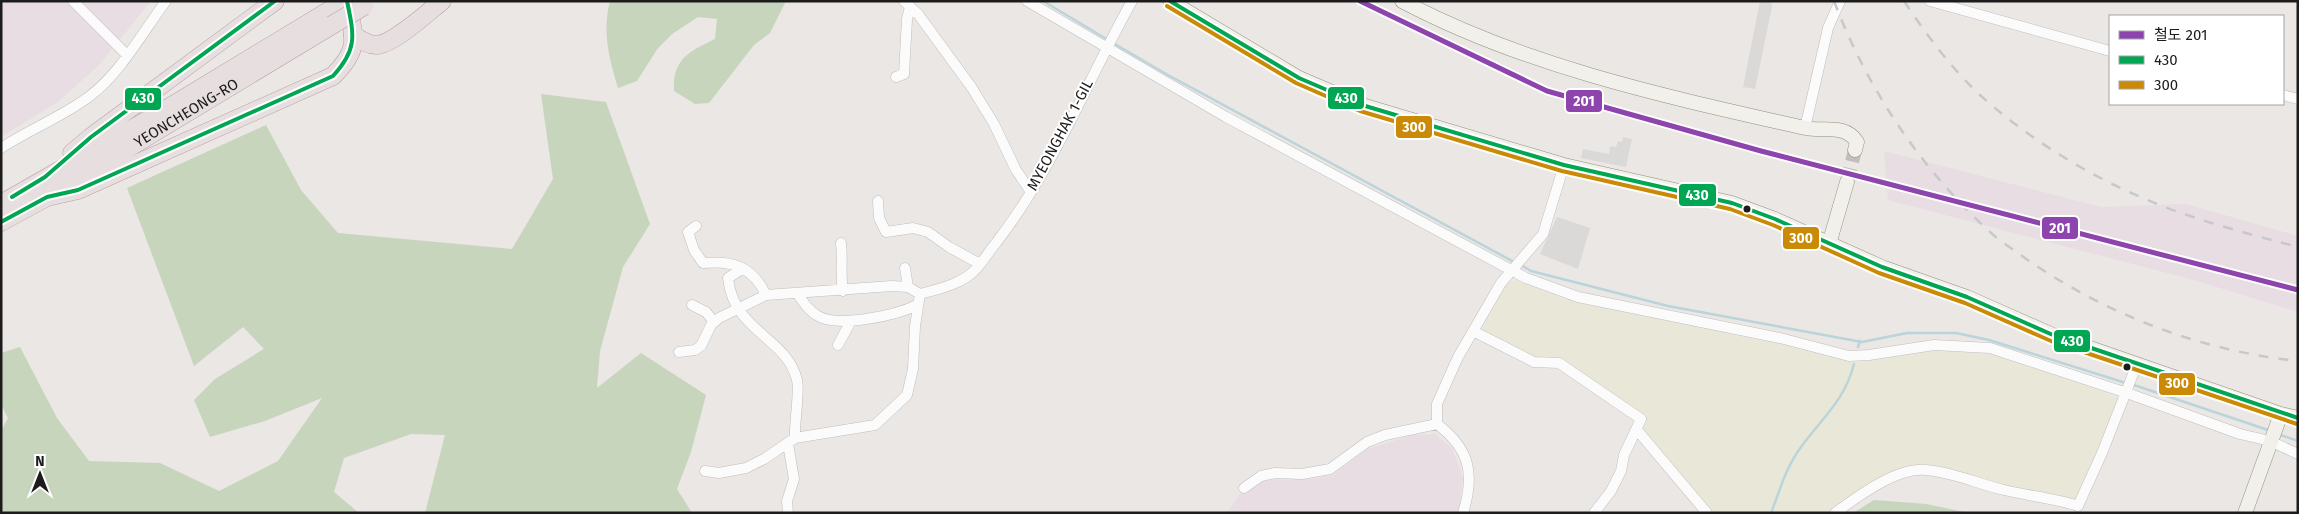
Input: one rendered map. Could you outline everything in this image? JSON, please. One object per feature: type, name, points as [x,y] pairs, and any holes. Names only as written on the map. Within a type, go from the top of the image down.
[{"type":"highway","points":[[45,177],[91,137],[275,1]]},
{"type":"highway","points":[[48,197],[78,190],[333,76],[347,62],[354,49],[346,1]]},
{"type":"highway","name":"YEONCHEONG-RO","points":[[1,222],[48,197],[331,18],[346,1]]},
{"type":"highway","points":[[353,35],[371,45],[380,45],[392,40],[442,1]]},
{"type":"highway","name":"YEONCHEONG-RO","points":[[1,204],[45,177],[331,18],[368,3]]},
{"type":"main road","points":[[1170,1],[1266,60],[1337,95],[1391,115],[1564,165],[1732,203],[1775,219],[1882,267],[1967,297],[2054,335],[2279,417],[2298,418]]},
{"type":"main road","points":[[1402,1],[1496,44],[1593,76],[1805,128],[1846,131],[1857,142],[1856,150]]},
{"type":"main road","points":[[1829,244],[1847,182]]},
{"type":"main road","points":[[2245,513],[2279,417]]},
{"type":"street","points":[[73,1],[127,55]]},
{"type":"street","points":[[1,148],[66,112],[91,95],[108,79],[166,1]]},
{"type":"street","points":[[1027,1],[1226,117],[1514,268],[1578,297],[1780,338],[1849,356],[1869,356],[1934,345],[1990,348],[2127,392],[2240,434],[2270,441],[2298,454]]},
{"type":"street","name":"MYEONGHAK 1-GIL","points":[[920,294],[947,286],[975,271],[1012,222],[1031,192],[1106,46],[1132,1]]},
{"type":"street","points":[[1805,128],[1828,28],[1840,1]]},
{"type":"street","points":[[1930,1],[2109,51]]},
{"type":"street","points":[[896,77],[904,74],[907,4]]},
{"type":"street","points":[[907,4],[918,14],[972,88],[994,124],[1016,170],[1031,192]]},
{"type":"street","points":[[2284,95],[2298,99]]},
{"type":"street","points":[[1437,424],[1437,404],[1444,384],[1490,300],[1524,255],[1543,234],[1564,165]]},
{"type":"street","points":[[878,201],[879,218],[886,232],[913,228],[928,232],[949,247],[980,264]]},
{"type":"street","points":[[696,226],[688,232],[694,250],[703,263],[721,262],[742,269],[759,280],[766,295]]},
{"type":"street","points":[[841,243],[843,262],[840,274],[843,291]]},
{"type":"street","points":[[905,268],[908,287]]},
{"type":"street","points":[[742,269],[728,278],[736,309],[756,330],[786,356],[798,382],[792,441],[794,479],[787,501],[788,513]]},
{"type":"street","points":[[680,352],[695,350],[701,346],[714,322],[766,295],[908,287],[920,294],[917,305],[913,369],[907,395],[875,425],[792,441],[746,468],[719,473],[705,471]]},
{"type":"street","points":[[797,293],[809,310],[819,318],[851,321],[908,309],[917,305]]},
{"type":"street","points":[[692,305],[706,312],[714,322]]},
{"type":"street","points":[[838,345],[851,321]]},
{"type":"street","points":[[1473,331],[1534,362],[1559,362],[1641,419],[1624,455],[1621,471],[1611,491],[1594,513]]},
{"type":"street","points":[[2068,513],[2078,506],[2127,392],[2137,364]]},
{"type":"street","points":[[1244,488],[1261,476],[1275,473],[1302,474],[1330,469],[1367,442],[1386,435],[1437,424],[1454,436],[1469,466],[1469,486],[1463,513]]},
{"type":"street","points":[[1637,430],[1707,513]]},
{"type":"street","points":[[1835,513],[1895,475],[1913,470],[1927,470],[1962,477],[2007,491],[2078,506]]},
{"type":"shaded area","points":[[1,1],[151,1],[99,65],[59,101],[1,137]]},
{"type":"shaded area","points":[[1760,1],[1771,1],[1772,7],[1755,89],[1743,87]]},
{"type":"shaded area","points":[[1623,137],[1632,139],[1626,167],[1581,158],[1583,149],[1609,154],[1610,146],[1616,147],[1618,141],[1622,142]]},
{"type":"shaded area","points":[[1884,151],[2101,207],[2186,204],[2298,236],[2298,312],[2194,280],[1888,200]]},
{"type":"shaded area","points":[[1557,217],[1590,228],[1578,269],[1540,254]]},
{"type":"shaded area","points":[[1516,281],[1565,299],[1764,341],[1777,342],[1846,361],[1935,348],[1967,350],[1997,356],[2065,377],[2116,398],[2117,405],[2076,501],[2060,499],[1931,468],[1865,487],[1830,513],[1710,513],[1639,430],[1644,418],[1563,362],[1534,359],[1482,332],[1487,316],[1507,282]]},
{"type":"shaded area","points":[[1435,434],[1452,448],[1463,478],[1459,513],[1227,513],[1240,494],[1260,480],[1312,479],[1333,475],[1368,449],[1412,435]]},
{"type":"green space","points":[[610,1],[786,1],[770,33],[754,45],[709,103],[695,104],[674,91],[676,71],[684,58],[691,52],[715,39],[717,19],[698,17],[672,34],[658,48],[637,81],[618,88],[608,45],[607,23]]},
{"type":"green space","points":[[541,94],[606,102],[650,224],[623,267],[600,351],[597,388],[641,353],[706,395],[691,452],[677,489],[692,513],[425,513],[445,435],[411,434],[344,458],[334,492],[359,513],[1,513],[1,431],[8,418],[1,404],[1,353],[20,347],[57,418],[89,461],[160,463],[219,491],[278,461],[322,398],[265,421],[210,437],[194,400],[215,379],[264,349],[243,327],[194,366],[127,188],[266,125],[301,190],[338,233],[512,249],[553,179]]},
{"type":"green space","points":[[1874,500],[1926,504],[1969,513],[1853,513]]},
{"type":"waterway","points":[[1043,1],[1108,40]]},
{"type":"waterway","points":[[1113,43],[1168,75],[1514,262]]},
{"type":"waterway","points":[[1519,264],[1531,271],[1668,306],[1862,342],[1907,333],[1956,333],[1989,340],[2126,383]]},
{"type":"waterway","points":[[1858,347],[1860,341]]},
{"type":"waterway","points":[[1771,513],[1791,463],[1839,398],[1850,377],[1854,364]]},
{"type":"waterway","points":[[2131,384],[2271,431]]},
{"type":"waterway","points":[[2278,434],[2298,441]]},
{"type":"tunnel","points":[[1847,182],[1855,150]]},
{"type":"railway","points":[[1834,1],[1862,65],[1898,125],[1940,181],[1997,238],[2056,278],[2121,313],[2155,327],[2226,349],[2298,361]]},
{"type":"railway","points":[[1904,1],[1939,50],[1980,95],[2029,134],[2082,168],[2109,183],[2167,208],[2221,226],[2298,247]]},
{"type":"rail line","name":"201","points":[[1360,1],[1547,91],[1761,151],[2298,290]]},
{"type":"transit line","name":"430","points":[[12,197],[45,177],[91,137],[275,1]]},
{"type":"transit line","name":"430","points":[[1,222],[47,197],[78,190],[333,76],[347,58],[352,41],[347,1]]},
{"type":"transit line","name":"430","points":[[1170,1],[1299,78],[1362,105],[1564,165],[1732,203],[1775,219],[1882,267],[1967,297],[2053,335],[2298,418]]},
{"type":"transit line","name":"300","points":[[1167,6],[1296,83],[1360,111],[1562,171],[1730,209],[1773,225],[1879,273],[1965,303],[2051,341],[2297,424]]}]
